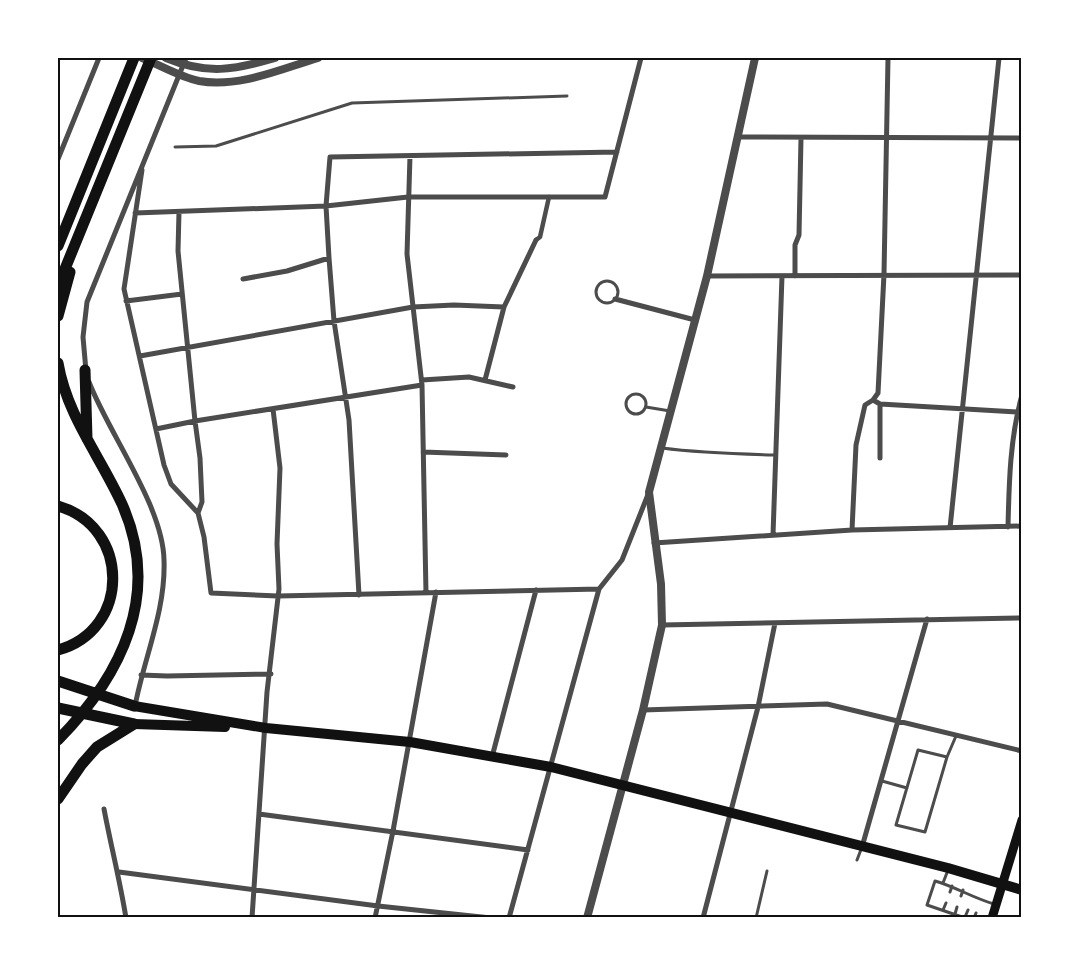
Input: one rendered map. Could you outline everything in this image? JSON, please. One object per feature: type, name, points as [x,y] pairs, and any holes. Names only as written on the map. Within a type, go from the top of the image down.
[{"type":"highway","points":[[58,286],[151,58]]},
{"type":"highway","points":[[58,246],[132,63]]},
{"type":"highway","points":[[58,228],[82,190]]},
{"type":"highway","points":[[58,316],[70,275],[73,248]]},
{"type":"highway","points":[[58,363],[65,393],[87,441],[122,504],[133,534],[140,576],[134,618],[125,642],[106,679],[74,723],[58,740]]},
{"type":"highway","points":[[85,370],[87,441]]},
{"type":"highway","points":[[58,506],[77,514],[90,523],[98,532],[111,557],[113,580],[106,608],[96,627],[82,640],[58,650]]},
{"type":"highway","points":[[58,682],[134,706]]},
{"type":"highway","points":[[58,708],[134,724]]},
{"type":"highway","points":[[58,799],[96,747],[134,724]]},
{"type":"main road","points":[[134,706],[266,728]]},
{"type":"main road","points":[[134,724],[266,728],[410,742],[551,767],[948,868],[1022,890]]},
{"type":"main road","points":[[992,918],[1022,820]]},
{"type":"street","points":[[58,159],[99,58]]},
{"type":"street","points":[[142,58],[197,80],[228,82],[247,79],[318,58]]},
{"type":"street","points":[[166,58],[184,60],[214,70],[232,69],[275,58]]},
{"type":"street","points":[[135,213],[326,206],[408,197],[605,197],[641,58]]},
{"type":"street","points":[[509,918],[599,589],[622,560],[649,492],[707,276],[755,58]]},
{"type":"street","points":[[852,530],[856,445],[865,405],[873,400],[878,393],[884,274],[888,58]]},
{"type":"street","points":[[950,528],[999,58]]},
{"type":"street","points":[[134,706],[161,598],[164,561],[163,545],[152,510],[96,398],[85,370],[83,337],[87,302],[184,60]]},
{"type":"street","points":[[738,137],[1022,138]]},
{"type":"street","points":[[795,276],[795,245],[799,235],[801,138]]},
{"type":"street","points":[[359,594],[346,397],[334,321],[329,258],[326,206],[330,157],[617,152]]},
{"type":"street","points":[[410,156],[407,254],[422,382],[426,592]]},
{"type":"street","points":[[143,162],[126,268],[126,301],[164,465],[172,484],[198,513],[204,537],[211,594],[278,596],[599,589]]},
{"type":"street","points":[[485,380],[504,308],[536,240],[540,237],[549,197]]},
{"type":"street","points":[[179,212],[178,251],[194,421],[200,458],[202,502],[198,513]]},
{"type":"street","points":[[243,279],[287,271],[329,258]]},
{"type":"street","points":[[707,276],[1022,275]]},
{"type":"street","points":[[773,535],[782,276]]},
{"type":"street","points":[[126,301],[182,294]]},
{"type":"street","points":[[615,299],[695,320]]},
{"type":"street","points":[[140,356],[188,349],[413,307],[454,305],[504,308]]},
{"type":"street","points":[[156,429],[458,376],[513,387]]},
{"type":"street","points":[[1008,526],[1009,480],[1017,412],[1022,395]]},
{"type":"street","points":[[873,400],[880,404],[1017,412]]},
{"type":"street","points":[[880,404],[880,458]]},
{"type":"street","points":[[252,918],[267,692],[278,596],[277,534],[280,468],[273,409]]},
{"type":"street","points":[[424,452],[506,455]]},
{"type":"street","points":[[587,918],[643,710],[662,625],[661,584],[654,543],[649,492]]},
{"type":"street","points":[[654,543],[852,530],[1022,526]]},
{"type":"street","points":[[492,757],[536,590]]},
{"type":"street","points":[[375,918],[410,742],[436,592]]},
{"type":"street","points":[[662,625],[1022,618]]},
{"type":"street","points":[[862,847],[899,722],[926,619]]},
{"type":"street","points":[[702,918],[758,707],[775,623]]},
{"type":"street","points":[[141,675],[270,674]]},
{"type":"street","points":[[643,710],[827,704],[1022,751]]},
{"type":"street","points":[[104,809],[111,853],[119,872],[126,918]]},
{"type":"street","points":[[259,814],[528,850]]},
{"type":"street","points":[[119,872],[253,888],[378,906],[491,918]]},
{"type":"lane","points":[[398,95],[398,101]]},
{"type":"lane","points":[[175,147],[216,146],[352,103],[567,96]]},
{"type":"lane","points":[[605,281],[613,283],[618,290],[615,299],[609,303],[600,301],[596,294],[598,286],[605,281]]},
{"type":"lane","points":[[639,394],[645,399],[646,406],[641,412],[634,413],[628,408],[627,400],[632,395],[639,394]]},
{"type":"lane","points":[[646,406],[670,412]]},
{"type":"lane","points":[[661,448],[707,454],[732,452],[776,455]]},
{"type":"lane","points":[[947,757],[918,750],[896,825],[924,832],[947,757],[956,736]]},
{"type":"lane","points":[[882,781],[907,788]]},
{"type":"lane","points":[[857,860],[862,847]]},
{"type":"lane","points":[[943,883],[948,868]]},
{"type":"lane","points":[[756,918],[767,871]]},
{"type":"lane","points":[[968,910],[965,917],[928,905],[935,881],[963,890],[971,898],[996,904]]},
{"type":"lane","points":[[950,892],[952,886]]},
{"type":"lane","points":[[961,896],[963,890]]},
{"type":"lane","points":[[943,910],[946,903]]},
{"type":"lane","points":[[955,914],[957,907]]},
{"type":"lane","points":[[974,918],[976,913]]}]
